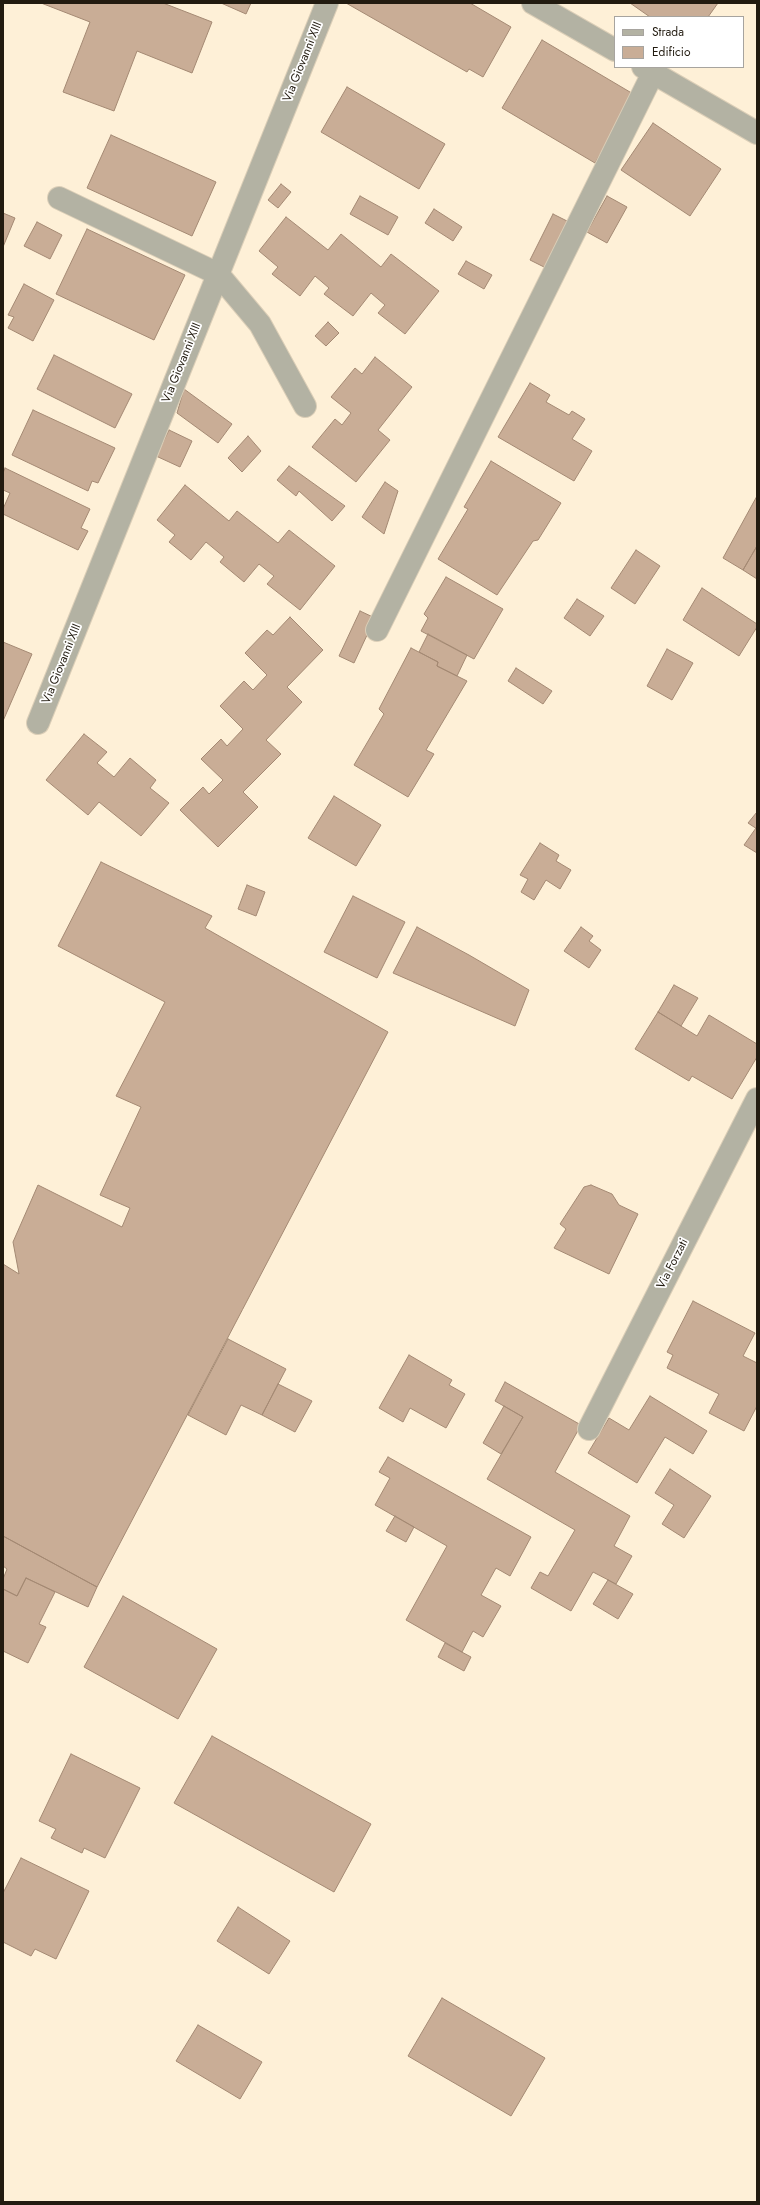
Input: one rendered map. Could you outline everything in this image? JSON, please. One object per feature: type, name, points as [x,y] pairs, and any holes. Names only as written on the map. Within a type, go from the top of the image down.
[{"type":"street","name":"Via Giovanni XIII","points":[[38,723],[327,3]]},
{"type":"street","points":[[533,3],[614,49]]},
{"type":"street","points":[[377,630],[648,70],[757,133]]},
{"type":"street","points":[[59,198],[218,274],[260,324],[305,406]]},
{"type":"street","name":"Via Forzati","points":[[589,1429],[757,1099]]},
{"type":"building","points":[[41,3],[163,3],[212,22],[192,73],[137,51],[114,111],[63,92],[90,22]]},
{"type":"building","points":[[221,3],[251,3],[246,14]]},
{"type":"building","points":[[346,3],[470,3],[511,27],[483,77],[469,69],[467,72]]},
{"type":"building","points":[[630,3],[718,3],[709,16],[649,16]]},
{"type":"building","points":[[542,40],[635,95],[595,163],[502,108]]},
{"type":"building","points":[[347,87],[445,144],[419,189],[321,132]]},
{"type":"building","points":[[653,123],[721,169],[690,216],[621,170]]},
{"type":"building","points":[[111,135],[216,182],[192,236],[87,188]]},
{"type":"building","points":[[281,184],[291,192],[278,208],[268,200]]},
{"type":"building","points":[[360,196],[398,217],[388,235],[350,214]]},
{"type":"building","points":[[607,196],[627,207],[607,243],[587,232]]},
{"type":"building","points":[[434,209],[462,227],[453,241],[425,223]]},
{"type":"building","points":[[3,213],[15,218],[3,247]]},
{"type":"building","points":[[553,214],[569,222],[546,268],[530,260]]},
{"type":"building","points":[[286,217],[328,250],[341,234],[381,267],[391,254],[439,291],[405,334],[378,313],[385,305],[371,293],[353,316],[324,294],[329,288],[315,276],[300,296],[272,274],[278,267],[259,251]]},
{"type":"building","points":[[37,222],[62,235],[50,259],[24,246]]},
{"type":"building","points":[[87,229],[185,275],[154,340],[56,294]]},
{"type":"building","points":[[466,261],[492,275],[484,289],[458,274]]},
{"type":"building","points":[[24,284],[54,300],[33,341],[8,328],[14,317],[8,315]]},
{"type":"building","points":[[328,322],[339,333],[326,346],[315,336]]},
{"type":"building","points":[[54,355],[132,394],[115,428],[37,389]]},
{"type":"building","points":[[375,357],[412,387],[378,430],[390,440],[356,482],[312,447],[335,419],[342,425],[351,413],[331,397],[355,368],[362,374]]},
{"type":"building","points":[[530,383],[550,395],[546,402],[569,415],[572,411],[585,419],[572,439],[592,451],[574,481],[498,437]]},
{"type":"building","points":[[184,389],[232,424],[218,443],[177,413]]},
{"type":"building","points":[[33,410],[115,448],[98,483],[92,481],[88,491],[12,455]]},
{"type":"building","points":[[169,430],[192,441],[180,467],[156,456]]},
{"type":"building","points":[[248,436],[261,451],[242,472],[228,458]]},
{"type":"building","points":[[491,461],[561,503],[538,540],[533,541],[497,595],[438,559],[468,509],[464,507]]},
{"type":"building","points":[[289,466],[345,506],[332,521],[299,491],[296,496],[277,480]]},
{"type":"building","points":[[5,468],[90,509],[81,528],[88,531],[78,550],[3,514],[3,509],[10,493],[3,490],[3,473]]},
{"type":"building","points":[[385,482],[398,491],[384,534],[362,517]]},
{"type":"building","points":[[185,485],[229,521],[237,511],[278,543],[289,530],[335,566],[300,610],[267,584],[274,576],[259,564],[244,582],[220,562],[224,557],[206,542],[191,560],[169,542],[175,535],[157,520]]},
{"type":"building","points":[[757,496],[757,546],[743,570],[723,558]]},
{"type":"building","points":[[757,546],[757,579],[743,570]]},
{"type":"building","points":[[636,550],[660,566],[635,604],[611,588]]},
{"type":"building","points":[[446,577],[503,609],[474,659],[421,631],[428,618],[424,614]]},
{"type":"building","points":[[702,588],[757,624],[757,627],[739,656],[683,620]]},
{"type":"building","points":[[577,599],[604,616],[590,636],[564,618]]},
{"type":"building","points":[[360,611],[375,618],[354,663],[339,656]]},
{"type":"building","points":[[290,617],[323,650],[287,687],[302,702],[266,740],[281,754],[243,792],[258,807],[218,847],[180,810],[203,787],[209,794],[223,780],[201,759],[221,739],[227,746],[243,729],[220,706],[244,681],[253,690],[267,675],[245,653],[267,630],[273,635]]},
{"type":"building","points":[[428,634],[467,655],[457,676],[437,666],[438,662],[419,652]]},
{"type":"building","points":[[3,642],[32,654],[3,721]]},
{"type":"building","points":[[411,648],[438,662],[437,666],[467,681],[426,750],[434,754],[408,797],[354,765],[384,714],[379,709]]},
{"type":"building","points":[[667,649],[693,663],[672,700],[647,686]]},
{"type":"building","points":[[516,668],[552,691],[543,704],[508,681]]},
{"type":"building","points":[[84,734],[107,752],[97,763],[114,777],[130,758],[156,780],[150,788],[169,803],[141,836],[99,802],[88,815],[46,780]]},
{"type":"building","points":[[334,796],[381,825],[356,866],[308,838]]},
{"type":"building","points":[[757,812],[757,829],[748,823]]},
{"type":"building","points":[[756,828],[757,829],[757,853],[744,845]]},
{"type":"building","points":[[540,843],[559,855],[556,861],[571,870],[560,889],[546,880],[534,900],[521,892],[528,879],[520,875]]},
{"type":"building","points":[[101,862],[212,916],[205,928],[388,1032],[97,1587],[3,1536],[3,1264],[19,1274],[13,1242],[38,1185],[122,1227],[130,1208],[100,1195],[141,1107],[116,1096],[165,1002],[58,946]]},
{"type":"building","points":[[247,885],[265,892],[256,916],[238,909]]},
{"type":"building","points":[[353,896],[405,922],[377,978],[324,952]]},
{"type":"building","points":[[417,927],[529,990],[515,1026],[393,973]]},
{"type":"building","points":[[581,927],[593,936],[589,941],[601,950],[589,968],[564,951]]},
{"type":"building","points":[[674,985],[698,998],[681,1026],[658,1012]]},
{"type":"building","points":[[658,1012],[697,1036],[709,1015],[757,1044],[757,1057],[732,1099],[692,1076],[689,1081],[635,1049]]},
{"type":"building","points":[[591,1185],[612,1194],[619,1205],[638,1214],[609,1274],[554,1248],[566,1229],[560,1224],[584,1187]]},
{"type":"building","points":[[693,1301],[755,1333],[743,1356],[757,1363],[757,1406],[744,1431],[709,1413],[719,1394],[667,1368],[673,1355],[667,1352]]},
{"type":"building","points":[[228,1339],[286,1369],[262,1415],[241,1405],[226,1435],[188,1415]]},
{"type":"building","points":[[409,1355],[452,1380],[449,1385],[465,1394],[446,1428],[410,1408],[403,1422],[379,1408]]},
{"type":"building","points":[[505,1382],[581,1425],[555,1472],[630,1516],[614,1546],[632,1556],[616,1584],[593,1572],[571,1611],[531,1588],[540,1572],[548,1576],[575,1530],[487,1479],[523,1417],[495,1401]]},
{"type":"building","points":[[278,1384],[312,1401],[295,1432],[262,1415]]},
{"type":"building","points":[[650,1396],[707,1431],[693,1454],[665,1437],[637,1483],[588,1453],[609,1418],[629,1430]]},
{"type":"building","points":[[504,1406],[523,1417],[501,1454],[483,1443]]},
{"type":"building","points":[[388,1457],[531,1537],[510,1576],[496,1568],[481,1595],[501,1606],[483,1637],[473,1631],[462,1652],[406,1620],[447,1546],[375,1505],[390,1478],[379,1472]]},
{"type":"building","points":[[670,1469],[711,1496],[684,1538],[662,1524],[674,1505],[655,1493]]},
{"type":"building","points":[[395,1516],[414,1527],[406,1542],[386,1531]]},
{"type":"building","points":[[3,1536],[97,1587],[88,1607],[26,1578],[17,1596],[3,1589],[3,1579],[7,1569],[3,1566]]},
{"type":"building","points":[[26,1578],[55,1592],[39,1624],[46,1627],[28,1663],[3,1651],[3,1589],[17,1596]]},
{"type":"building","points":[[608,1580],[633,1594],[618,1619],[593,1604]]},
{"type":"building","points":[[123,1596],[217,1649],[178,1719],[84,1667]]},
{"type":"building","points":[[445,1643],[471,1657],[464,1671],[438,1657]]},
{"type":"building","points":[[212,1736],[371,1824],[334,1892],[174,1803]]},
{"type":"building","points":[[71,1754],[140,1788],[105,1858],[84,1848],[82,1853],[51,1838],[56,1829],[39,1821]]},
{"type":"building","points":[[21,1858],[89,1891],[56,1959],[35,1949],[31,1956],[3,1942],[3,1893]]},
{"type":"building","points":[[238,1907],[290,1941],[269,1974],[217,1941]]},
{"type":"building","points":[[442,1998],[545,2058],[511,2116],[408,2056]]},
{"type":"building","points":[[198,2025],[262,2062],[240,2099],[176,2061]]}]
